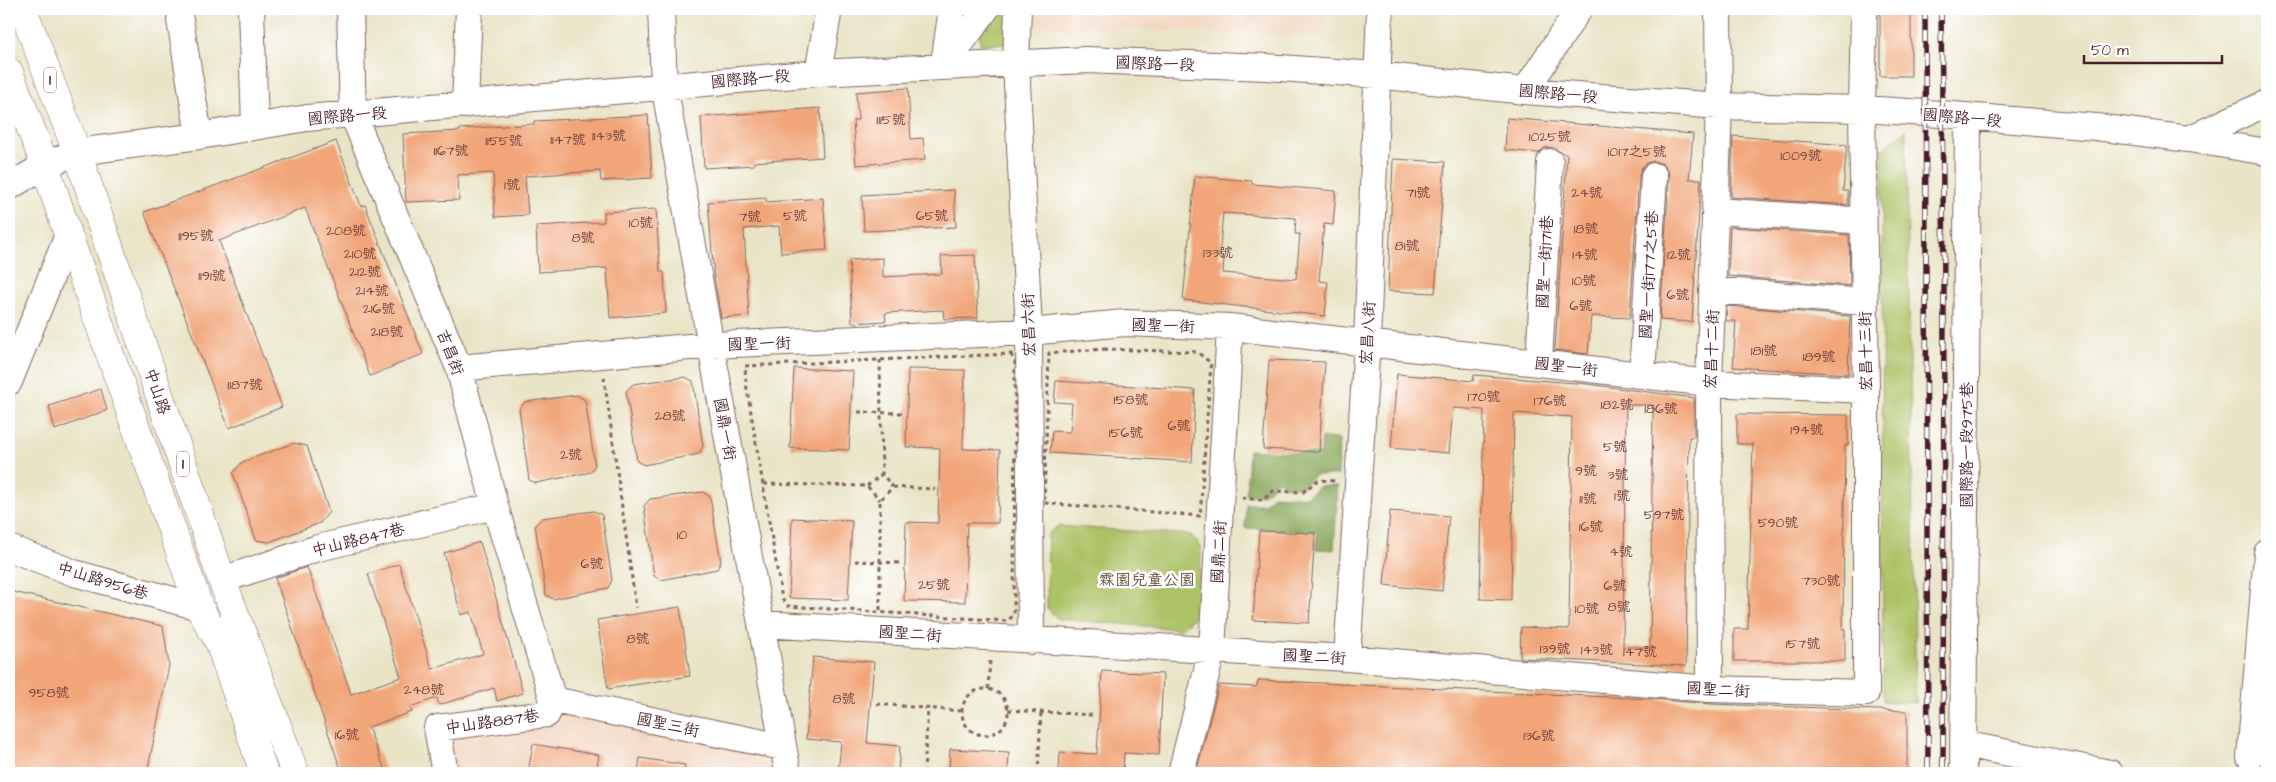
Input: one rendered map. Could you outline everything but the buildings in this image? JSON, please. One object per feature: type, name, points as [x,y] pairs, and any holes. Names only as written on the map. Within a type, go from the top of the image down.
[{"type":"main road","name":"中山路","points":[[23,9],[77,152],[222,580],[295,773]]},
{"type":"main road","name":"中山路","points":[[9,72],[45,165],[200,607],[219,642],[264,773]]},
{"type":"street","points":[[251,9],[255,126]]},
{"type":"street","name":"吉昌街","points":[[350,9],[353,115],[458,368],[495,506],[553,700]]},
{"type":"street","points":[[465,105],[469,9]]},
{"type":"street","name":"國鼎一街","points":[[661,9],[664,85],[788,773]]},
{"type":"street","points":[[818,73],[829,9]]},
{"type":"street","points":[[944,66],[952,9]]},
{"type":"street","points":[[944,66],[986,9]]},
{"type":"street","name":"宏昌六街","points":[[1018,9],[1016,62],[1029,332],[1032,641]]},
{"type":"street","name":"宏昌八街","points":[[1347,658],[1367,342],[1380,9]]},
{"type":"street","points":[[1525,91],[1579,9]]},
{"type":"street","name":"宏昌十二街","points":[[1710,690],[1709,382],[1719,106],[1718,9]]},
{"type":"street","name":"宏昌十三街","points":[[1864,9],[1862,109],[1866,390],[1866,693]]},
{"type":"street","points":[[180,20],[199,136]]},
{"type":"street","name":"國際路一段","points":[[45,165],[77,152],[199,136],[306,118],[465,105],[664,85],[818,73],[1016,62],[1115,62],[1266,68],[1377,75],[1525,91],[1719,106],[1862,109],[2096,128],[2189,139],[2267,152]]},
{"type":"street","points":[[2189,139],[2267,103]]},
{"type":"street","name":"國際路一段975巷","points":[[1963,773],[1968,117]]},
{"type":"street","name":"國聖一街171巷","points":[[1539,362],[1550,162]]},
{"type":"street","points":[[9,173],[45,165]]},
{"type":"street","points":[[9,187],[45,165]]},
{"type":"street","name":"國聖一街177之5巷","points":[[1642,375],[1654,176]]},
{"type":"street","points":[[1716,211],[1851,220]]},
{"type":"street","points":[[9,382],[68,235]]},
{"type":"street","points":[[1712,290],[1865,302]]},
{"type":"street","name":"國聖一街","points":[[458,368],[711,345],[1029,332],[1125,323],[1230,327],[1709,382],[1866,390]]},
{"type":"street","name":"國鼎二街","points":[[1181,773],[1212,650],[1230,327]]},
{"type":"street","name":"中山路847巷","points":[[222,580],[318,548],[495,506]]},
{"type":"street","name":"中山路956巷","points":[[9,548],[74,573],[200,607]]},
{"type":"street","points":[[2250,757],[2267,553]]},
{"type":"street","name":"國聖二街","points":[[761,624],[1347,658],[1710,690],[1866,693]]},
{"type":"street","name":"國聖三街","points":[[553,700],[783,747]]},
{"type":"street","name":"中山路887巷","points":[[445,773],[437,728],[547,714],[553,700]]},
{"type":"street","points":[[1963,744],[2110,773]]},
{"type":"path","points":[[1044,512],[1049,353],[1104,349],[1197,352],[1211,363],[1200,516],[1202,526]]},
{"type":"path","points":[[1011,354],[1015,363],[1014,615],[1007,622],[788,606],[782,599],[764,484],[746,383],[745,366],[1011,354]]},
{"type":"path","points":[[880,359],[882,474],[893,487],[934,489]]},
{"type":"path","points":[[594,378],[613,376]]},
{"type":"path","points":[[604,378],[636,608]]},
{"type":"path","points":[[858,412],[902,413]]},
{"type":"path","points":[[764,484],[867,486],[882,474]]},
{"type":"path","points":[[1240,508],[1240,498],[1263,500],[1272,491],[1303,492],[1318,480],[1343,481]]},
{"type":"path","points":[[867,486],[880,500],[880,613]]},
{"type":"path","points":[[880,500],[893,487]]},
{"type":"path","points":[[1044,503],[1200,516]]},
{"type":"path","points":[[855,562],[901,564]]},
{"type":"path","points":[[980,658],[1000,659]]},
{"type":"path","points":[[988,689],[990,659]]},
{"type":"path","points":[[988,689],[1002,696],[1008,710],[1004,726],[998,731],[984,736],[970,730],[965,725],[961,711],[966,697],[972,692],[988,689]]},
{"type":"path","points":[[877,704],[961,711]]},
{"type":"path","points":[[924,773],[928,708]]},
{"type":"path","points":[[1008,710],[1092,715]]},
{"type":"path","points":[[1038,773],[1041,713]]},
{"type":"shaded area","points":[[1033,9],[1324,9],[1323,36],[1032,26]]},
{"type":"shaded area","points":[[558,708],[737,748],[779,773],[455,773],[448,735]]},
{"type":"green space","points":[[993,9],[1011,9],[1008,44],[980,44],[980,24]]},
{"type":"green space","points":[[1906,130],[1916,703],[1883,701],[1882,149]]},
{"type":"green space","points":[[1322,438],[1339,439],[1338,475],[1315,475],[1302,487],[1282,486],[1283,482],[1273,481],[1272,487],[1262,495],[1246,495],[1249,450],[1321,454]]},
{"type":"green space","points":[[1319,486],[1338,486],[1334,550],[1316,549],[1317,532],[1245,528],[1246,504],[1264,504],[1273,495],[1306,497]]},
{"type":"green space","name":"霖園兒童公園","points":[[1058,526],[1191,535],[1201,546],[1199,612],[1181,629],[1058,619],[1047,608],[1048,534]]},
{"type":"railway","points":[[1925,9],[1928,773]]},
{"type":"railway","points":[[1941,9],[1944,283],[1943,773]]}]
